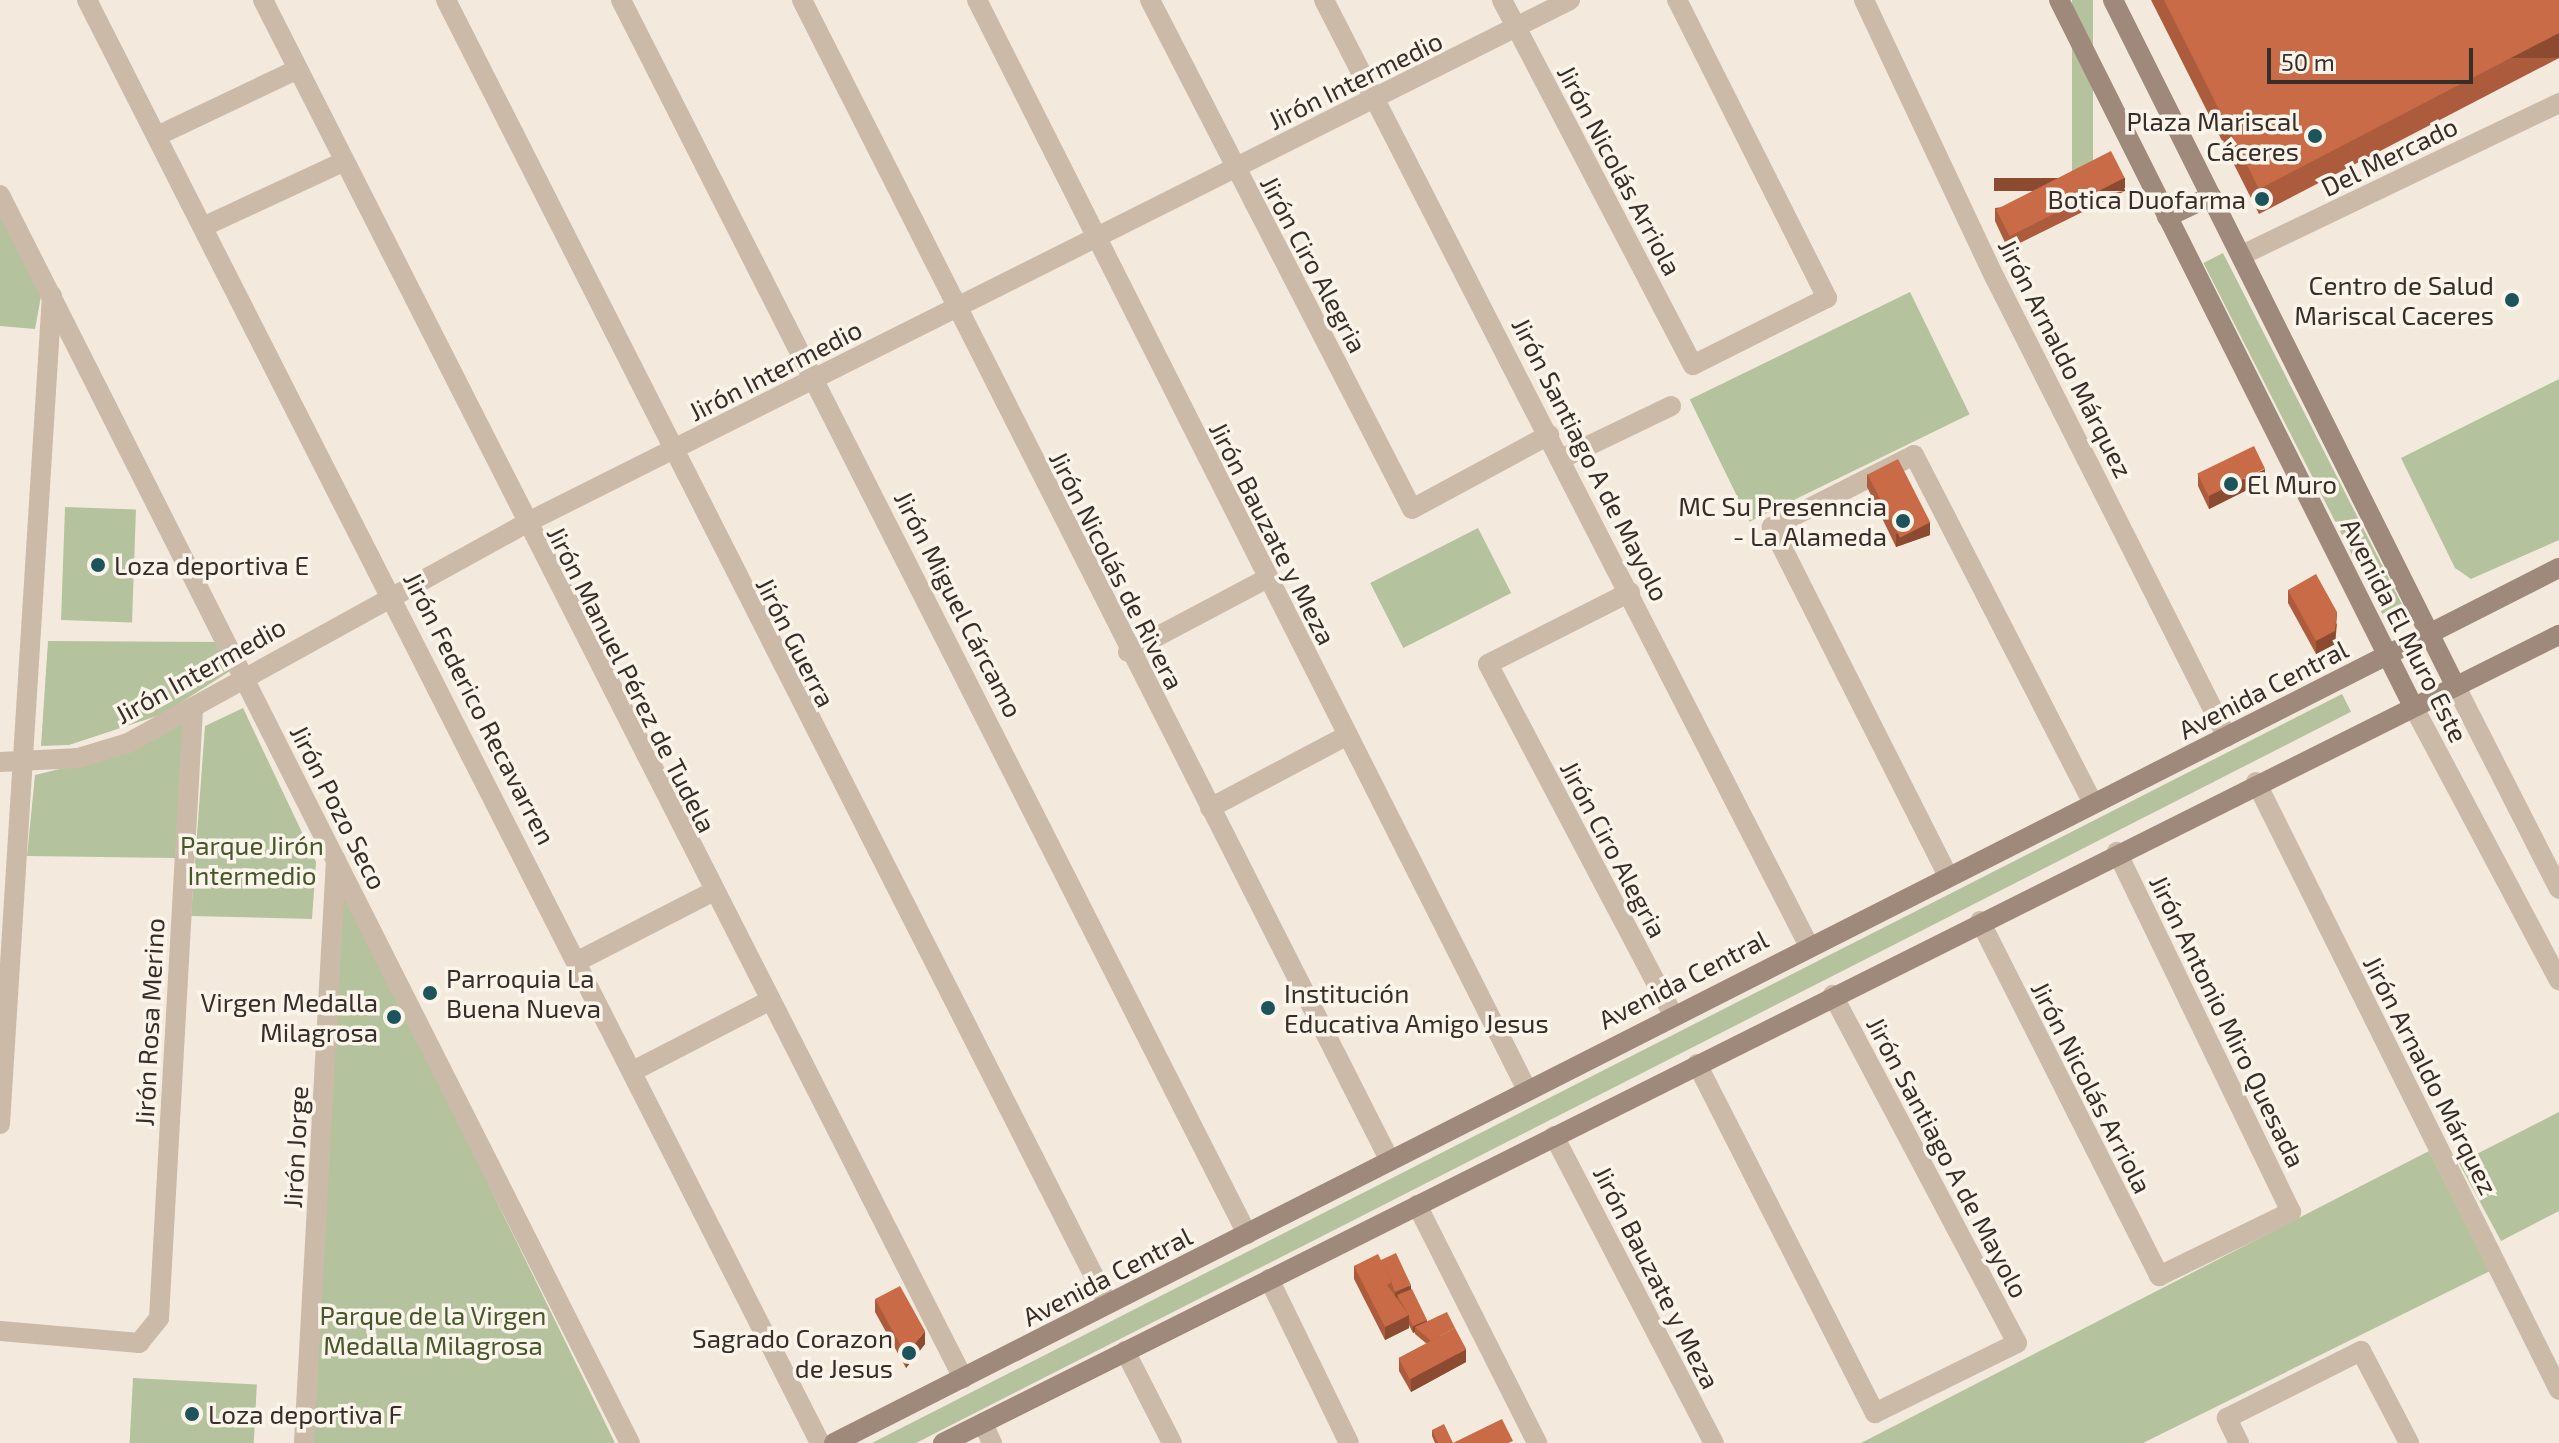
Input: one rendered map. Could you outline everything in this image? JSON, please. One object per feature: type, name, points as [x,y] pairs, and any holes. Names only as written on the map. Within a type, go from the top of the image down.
[{"type":"main road","name":"Avenida El Muro Este","points":[[2059,0],[2412,704]]},
{"type":"main road","name":"Avenida El Muro Este","points":[[2113,0],[2454,683]]},
{"type":"main road","points":[[2167,217],[2211,196]]},
{"type":"main road","name":"Avenida Central","points":[[834,1443],[1390,1161],[1808,944],[2092,801],[2227,737],[2559,568]]},
{"type":"main road","points":[[943,1443],[2454,683],[2559,635]]},
{"type":"street","name":"Jirón Federico Recavarren","points":[[87,0],[393,593],[820,1443]]},
{"type":"street","name":"Jirón Manuel Pérez de Tudela","points":[[263,0],[524,524],[767,1002],[963,1378]]},
{"type":"street","name":"Jirón Guerra","points":[[446,0],[670,452],[1108,1304]]},
{"type":"street","name":"Jirón Miguel Cárcamo","points":[[621,0],[1247,1234]]},
{"type":"street","name":"Jirón Nicolás de Rivera","points":[[802,0],[1128,652],[1390,1161]]},
{"type":"street","name":"Jirón Bauzate y Meza","points":[[977,0],[1094,239],[1526,1088]]},
{"type":"street","name":"Jirón Ciro Alegria","points":[[1150,0],[1412,509],[1549,435]]},
{"type":"street","name":"Jirón Santiago A de Mayolo","points":[[1324,0],[1563,458],[1808,944]]},
{"type":"street","name":"Jirón Nicolás Arriola","points":[[1502,0],[1693,365],[1827,298],[1677,0]]},
{"type":"street","name":"Jirón Intermedio","points":[[0,762],[27,763],[128,743],[193,710],[241,676],[524,524],[1570,0]]},
{"type":"street","name":"Jirón Arnaldo Márquez","points":[[1864,0],[1995,278],[2227,737]]},
{"type":"street","points":[[157,136],[298,69]]},
{"type":"street","name":"Del Mercado","points":[[2242,255],[2559,103]]},
{"type":"street","points":[[205,226],[343,162]]},
{"type":"street","name":"Jirón Pozo Seco","points":[[0,195],[241,676],[337,855],[630,1443]]},
{"type":"street","points":[[0,1124],[27,763],[52,296]]},
{"type":"street","points":[[1563,458],[1671,406]]},
{"type":"street","points":[[1947,874],[1772,527],[1914,455],[2092,801]]},
{"type":"street","points":[[1128,652],[1266,579]]},
{"type":"street","name":"Jirón Ciro Alegria","points":[[1630,592],[1488,664],[1673,1015]]},
{"type":"street","name":"Avenida El Muro Este","points":[[2454,683],[2559,889]]},
{"type":"street","name":"Avenida El Muro Este","points":[[2412,704],[2559,980]]},
{"type":"street","name":"Jirón Rosa Merino","points":[[0,1331],[139,1343],[151,1336],[159,1318],[193,710]]},
{"type":"street","points":[[1210,808],[1348,735]]},
{"type":"street","name":"Jirón Arnaldo Márquez","points":[[2256,782],[2559,1390]]},
{"type":"street","name":"Jirón Antonio Miro Quesada","points":[[2117,852],[2291,1212],[2159,1276]]},
{"type":"street","name":"Jirón Jorge","points":[[304,1443],[337,855]]},
{"type":"street","points":[[578,961],[712,892]]},
{"type":"street","name":"Jirón Nicolás Arriola","points":[[1980,921],[2159,1276]]},
{"type":"street","name":"Jirón Santiago A de Mayolo","points":[[1697,1064],[1875,1413],[2017,1343],[1833,995]]},
{"type":"street","points":[[635,1070],[767,1002]]},
{"type":"street","name":"Jirón Bauzate y Meza","points":[[1554,1136],[1714,1443]]},
{"type":"street","points":[[1417,1205],[1537,1443]]},
{"type":"street","points":[[1269,1279],[1349,1443]]},
{"type":"street","points":[[1125,1351],[1172,1443]]},
{"type":"street","points":[[2239,1443],[2227,1418],[2361,1351],[2409,1443]]},
{"type":"street","points":[[983,1423],[992,1443]]},
{"type":"green space","points":[[2072,0],[2093,0],[2093,186],[2072,186]]},
{"type":"green space","points":[[0,213],[42,291],[35,329],[0,326]]},
{"type":"green space","points":[[2223,253],[2402,604],[2382,614],[2203,263]]},
{"type":"green space","points":[[1910,292],[1970,414],[1749,522],[1690,399]]},
{"type":"green space","points":[[2559,379],[2559,540],[2471,579],[2455,568],[2401,458]]},
{"type":"green space","name":"Loza deportiva E","points":[[65,507],[136,509],[132,622],[61,620]]},
{"type":"green space","points":[[1478,528],[1511,593],[1403,648],[1370,583]]},
{"type":"green space","points":[[48,641],[224,642],[230,671],[163,714],[69,745],[41,746]]},
{"type":"green space","points":[[2342,694],[2351,712],[916,1443],[872,1443]]},
{"type":"green space","name":"Parque Jirón Intermedio","points":[[243,708],[316,862],[312,919],[191,916],[205,726]]},
{"type":"green space","points":[[186,722],[175,858],[27,856],[35,775],[129,752]]},
{"type":"green space","name":"Parque de la Virgen Medalla Milagrosa","points":[[344,880],[500,1208],[615,1443],[311,1443]]},
{"type":"green space","points":[[2559,1112],[2559,1211],[2501,1241],[2459,1163]]},
{"type":"green space","points":[[2429,1151],[2490,1271],[2143,1443],[1861,1443]]},
{"type":"green space","name":"Loza deportiva F","points":[[133,1378],[257,1384],[254,1443],[130,1443]]},
{"type":"building","name":"Plaza Mariscal Cáceres","points":[[2164,0],[2559,0],[2559,33],[2259,189]]},
{"type":"building","points":[[2111,151],[2125,178],[2010,236],[1996,210]]},
{"type":"building","points":[[2254,446],[2265,468],[2208,496],[2197,474]]},
{"type":"building","name":"MC Su Presenncia - La Alameda","points":[[1898,459],[1930,522],[1900,538],[1868,474]]},
{"type":"building","points":[[2316,574],[2337,612],[2335,631],[2316,641],[2288,590]]},
{"type":"building","points":[[1396,1253],[1411,1285],[1395,1292],[1381,1260]]},
{"type":"building","points":[[1378,1254],[1392,1282],[1387,1285],[1409,1315],[1385,1327],[1354,1266]]},
{"type":"building","points":[[900,1286],[925,1331],[906,1355],[875,1299]]},
{"type":"building","points":[[1412,1289],[1427,1320],[1413,1326],[1397,1295]]},
{"type":"building","points":[[1447,1312],[1455,1328],[1431,1341],[1415,1327]]},
{"type":"building","points":[[1455,1328],[1466,1349],[1410,1379],[1398,1358]]},
{"type":"building","points":[[1502,1419],[1513,1441],[1453,1443]]},
{"type":"building","points":[[1444,1424],[1453,1443],[1438,1443],[1432,1430]]},
{"type":"place","name":"Plaza Mariscal Cáceres","points":[[2315,136]]},
{"type":"place","name":"Botica Duofarma","points":[[2262,199]]},
{"type":"place","name":"Centro de Salud Mariscal Caceres","points":[[2512,300]]},
{"type":"place","name":"El Muro","points":[[2231,484]]},
{"type":"place","name":"MC Su Presenncia - La Alameda","points":[[1903,521]]},
{"type":"place","name":"Loza deportiva E","points":[[98,565]]},
{"type":"place","name":"Parroquia La Buena Nueva","points":[[430,993]]},
{"type":"place","name":"Institución Educativa Amigo Jesus","points":[[1268,1008]]},
{"type":"place","name":"Virgen Medalla Milagrosa","points":[[394,1017]]},
{"type":"place","name":"Sagrado Corazon de Jesus","points":[[909,1353]]},
{"type":"place","name":"Loza deportiva F","points":[[192,1414]]}]
